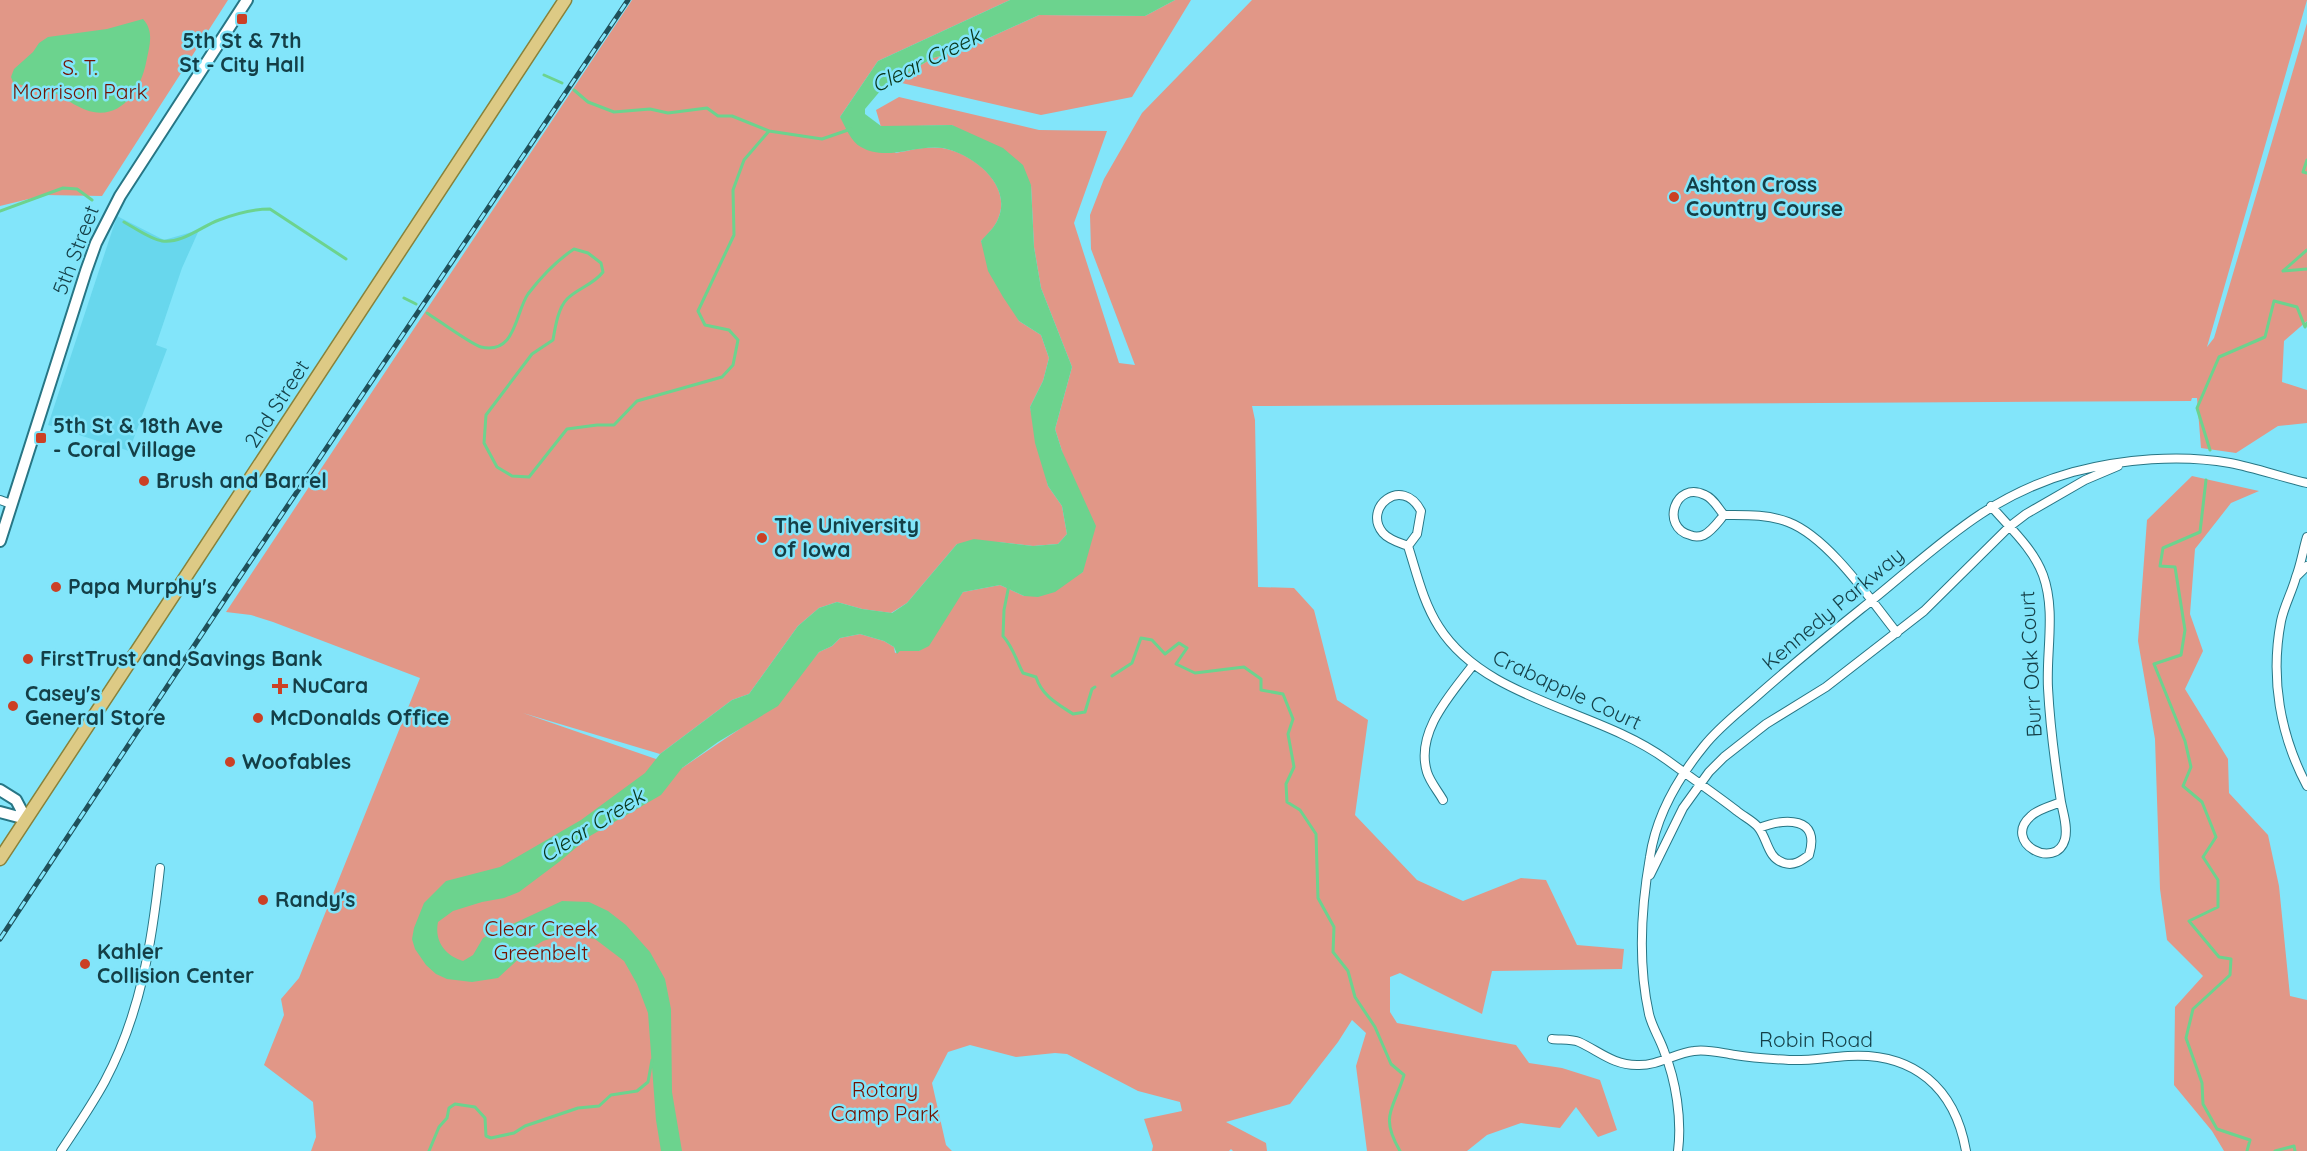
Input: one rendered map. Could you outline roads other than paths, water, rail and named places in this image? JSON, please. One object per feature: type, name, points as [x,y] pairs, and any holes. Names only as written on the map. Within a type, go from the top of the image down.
[{"type":"main road","name":"2nd Street","points":[[0,859],[565,0]]},
{"type":"street","name":"5th Street","points":[[0,541],[86,271],[107,218],[247,0]]},
{"type":"street","name":"Kennedy Parkway","points":[[1678,1151],[1677,1101],[1667,1059],[1650,1018],[1644,984],[1643,925],[1650,855],[1656,830],[1684,772],[1705,745],[1724,725],[1809,650],[1943,540],[1991,506],[2030,486],[2096,467],[2129,462],[2204,460],[2244,466],[2307,483]]},
{"type":"street","name":"Kennedy Parkway","points":[[1647,879],[1670,832],[1700,783],[1742,741],[1826,687],[1897,633],[1960,577],[2009,527],[2054,496],[2129,462]]},
{"type":"street","points":[[1724,515],[1702,536],[1693,537],[1683,533],[1677,526],[1673,518],[1673,508],[1677,500],[1685,493],[1695,492],[1706,495],[1724,515],[1772,517],[1803,530],[1825,547],[1897,633]]},
{"type":"street","points":[[1390,496],[1410,497],[1417,502],[1421,511],[1416,534],[1408,546],[1384,535],[1378,525],[1378,512],[1382,502],[1390,496]]},
{"type":"street","points":[[0,500],[11,504]]},
{"type":"street","name":"Burr Oak Court","points":[[1991,506],[2037,562],[2048,592],[2050,609],[2048,688],[2051,731],[2066,832],[2064,842],[2059,848],[2043,854],[2035,852],[2027,846],[2023,838],[2022,829],[2026,821],[2032,814],[2061,802]]},
{"type":"street","points":[[2307,537],[2278,637],[2277,686],[2285,734],[2293,758],[2307,786]]},
{"type":"street","name":"Crabapple Court","points":[[1408,546],[1431,614],[1449,640],[1473,665],[1508,686],[1614,729],[1664,757],[1759,828]]},
{"type":"street","points":[[2296,578],[2307,566]]},
{"type":"street","points":[[1443,800],[1428,774],[1426,745],[1438,712],[1473,665]]},
{"type":"street","points":[[0,790],[16,800],[26,819]]},
{"type":"street","points":[[0,812],[26,819]]},
{"type":"street","points":[[1790,820],[1801,823],[1807,828],[1811,837],[1809,855],[1793,864],[1783,863],[1770,851],[1759,828],[1790,820]]},
{"type":"street","points":[[61,1151],[106,1080],[129,1027],[141,988],[153,934],[160,868]]},
{"type":"street","name":"Robin Road","points":[[1552,1039],[1577,1041],[1607,1059],[1618,1063],[1639,1065],[1692,1051],[1709,1050],[1796,1061],[1850,1055],[1877,1057],[1899,1062],[1916,1070],[1943,1094],[1955,1111],[1962,1129],[1966,1151]]},
{"type":"water","name":"Clear Creek","points":[[1010,0],[1175,0],[1145,16],[1039,15],[962,50],[933,58],[881,90],[865,109],[865,114],[881,126],[952,125],[1003,148],[1023,165],[1031,185],[1034,247],[1041,288],[1072,367],[1055,429],[1062,451],[1096,526],[1083,572],[1055,592],[1038,597],[1024,596],[1000,585],[963,592],[929,646],[919,651],[900,651],[897,654],[894,647],[884,641],[860,634],[840,638],[832,646],[819,652],[778,706],[718,742],[682,768],[661,795],[590,836],[519,892],[453,911],[438,922],[438,936],[443,947],[451,956],[463,961],[473,955],[483,938],[562,901],[589,902],[608,911],[626,925],[650,952],[665,979],[671,1009],[672,1092],[682,1151],[661,1151],[656,1120],[648,1013],[637,984],[624,961],[595,939],[565,934],[543,941],[527,951],[498,978],[472,982],[447,979],[436,974],[426,965],[415,949],[412,939],[414,928],[424,903],[446,881],[500,867],[581,820],[645,773],[660,754],[732,700],[749,694],[798,626],[819,608],[837,602],[862,609],[892,613],[907,603],[957,544],[974,539],[1033,546],[1058,544],[1067,534],[1062,506],[1048,486],[1035,443],[1030,407],[1043,381],[1049,358],[1041,335],[1019,321],[1003,297],[988,271],[981,241],[998,219],[1001,206],[1000,194],[995,183],[978,164],[955,151],[933,147],[881,153],[861,147],[851,138],[840,117],[878,61]]},
{"type":"water","points":[[143,19],[149,29],[150,40],[143,74],[133,94],[118,108],[98,113],[86,110],[53,92],[13,82],[11,77],[14,69],[48,37],[107,29]]},
{"type":"waterway","points":[[544,75],[562,83]]},
{"type":"waterway","points":[[574,90],[588,102],[614,112],[650,109],[668,113],[707,108],[718,116],[732,116],[769,131]]},
{"type":"waterway","points":[[427,313],[477,345],[493,348],[508,339],[528,294],[538,281],[567,254],[574,249],[588,253],[601,263],[603,272],[571,295],[564,303],[557,318],[553,340],[532,354],[486,415],[484,443],[497,467],[512,476],[529,477],[567,429],[614,425],[637,401],[722,377],[733,365],[738,340],[729,330],[705,325],[698,311],[734,235],[733,190],[744,160],[769,131],[822,139],[851,129]]},
{"type":"waterway","points":[[2307,160],[2303,172],[2307,173]]},
{"type":"waterway","points":[[0,211],[63,188],[77,189],[92,200]]},
{"type":"waterway","points":[[124,222],[153,238],[169,241],[177,240],[231,216],[270,209],[346,259]]},
{"type":"waterway","points":[[2307,250],[2283,271],[2307,269]]},
{"type":"waterway","points":[[404,298],[416,304]]},
{"type":"waterway","points":[[2210,450],[2197,408],[2219,357],[2265,337],[2274,301],[2297,307],[2305,327],[2307,323]]},
{"type":"waterway","points":[[2206,480],[2200,532],[2163,548],[2160,566],[2175,567],[2185,630],[2181,655],[2154,664],[2185,741],[2191,767],[2183,786],[2202,802],[2216,837],[2203,857],[2218,880],[2218,907],[2189,921],[2219,957],[2231,959],[2230,975],[2193,1009],[2186,1038],[2202,1083],[2203,1104],[2217,1129],[2250,1140],[2247,1151]]},
{"type":"waterway","points":[[1009,585],[1004,610],[1003,636],[1023,673],[1036,677],[1046,694],[1073,714],[1085,712],[1092,689],[1095,687]]},
{"type":"waterway","points":[[1112,676],[1132,663],[1141,638],[1152,640],[1165,654],[1179,643],[1187,648],[1176,664],[1195,673],[1244,667],[1261,679],[1261,690],[1283,694],[1293,719],[1288,734],[1294,767],[1286,784],[1287,802],[1300,810],[1316,834],[1318,898],[1334,927],[1333,952],[1348,971],[1355,997],[1375,1027],[1391,1064],[1404,1075],[1389,1120],[1390,1129],[1400,1151]]},
{"type":"waterway","points":[[429,1151],[439,1127],[447,1118],[449,1108],[455,1104],[475,1107],[485,1118],[486,1136],[491,1138],[514,1133],[525,1126],[578,1108],[599,1106],[611,1095],[637,1091],[648,1082],[652,1060]]},
{"type":"waterway","points":[[2275,1151],[2294,1146],[2295,1151]]},
{"type":"railway","points":[[0,939],[237,581],[628,0]]},
{"type":"place","name":"5th St & 7th St - City Hall","points":[[242,19]]},
{"type":"place","name":"Ashton Cross Country Course","points":[[1674,197]]},
{"type":"place","name":"5th St & 18th Ave - Coral Village","points":[[41,438]]},
{"type":"place","name":"Brush and Barrel","points":[[144,481]]},
{"type":"place","name":"The University of Iowa","points":[[762,538]]},
{"type":"place","name":"Papa Murphy's","points":[[56,587]]},
{"type":"place","name":"FirstTrust and Savings Bank","points":[[28,659]]},
{"type":"place","name":"NuCara","points":[[280,686]]},
{"type":"place","name":"Casey's General Store","points":[[13,706]]},
{"type":"place","name":"McDonalds Office","points":[[258,718]]},
{"type":"place","name":"Woofables","points":[[230,762]]},
{"type":"place","name":"Randy's","points":[[263,900]]},
{"type":"place","name":"Kahler Collision Center","points":[[85,964]]},
{"type":"park label","name":"S. T. Morrison Park","points":[[80,80]]},
{"type":"park label","name":"Clear Creek Greenbelt","points":[[541,941]]},
{"type":"park label","name":"Rotary Camp Park","points":[[885,1102]]}]
